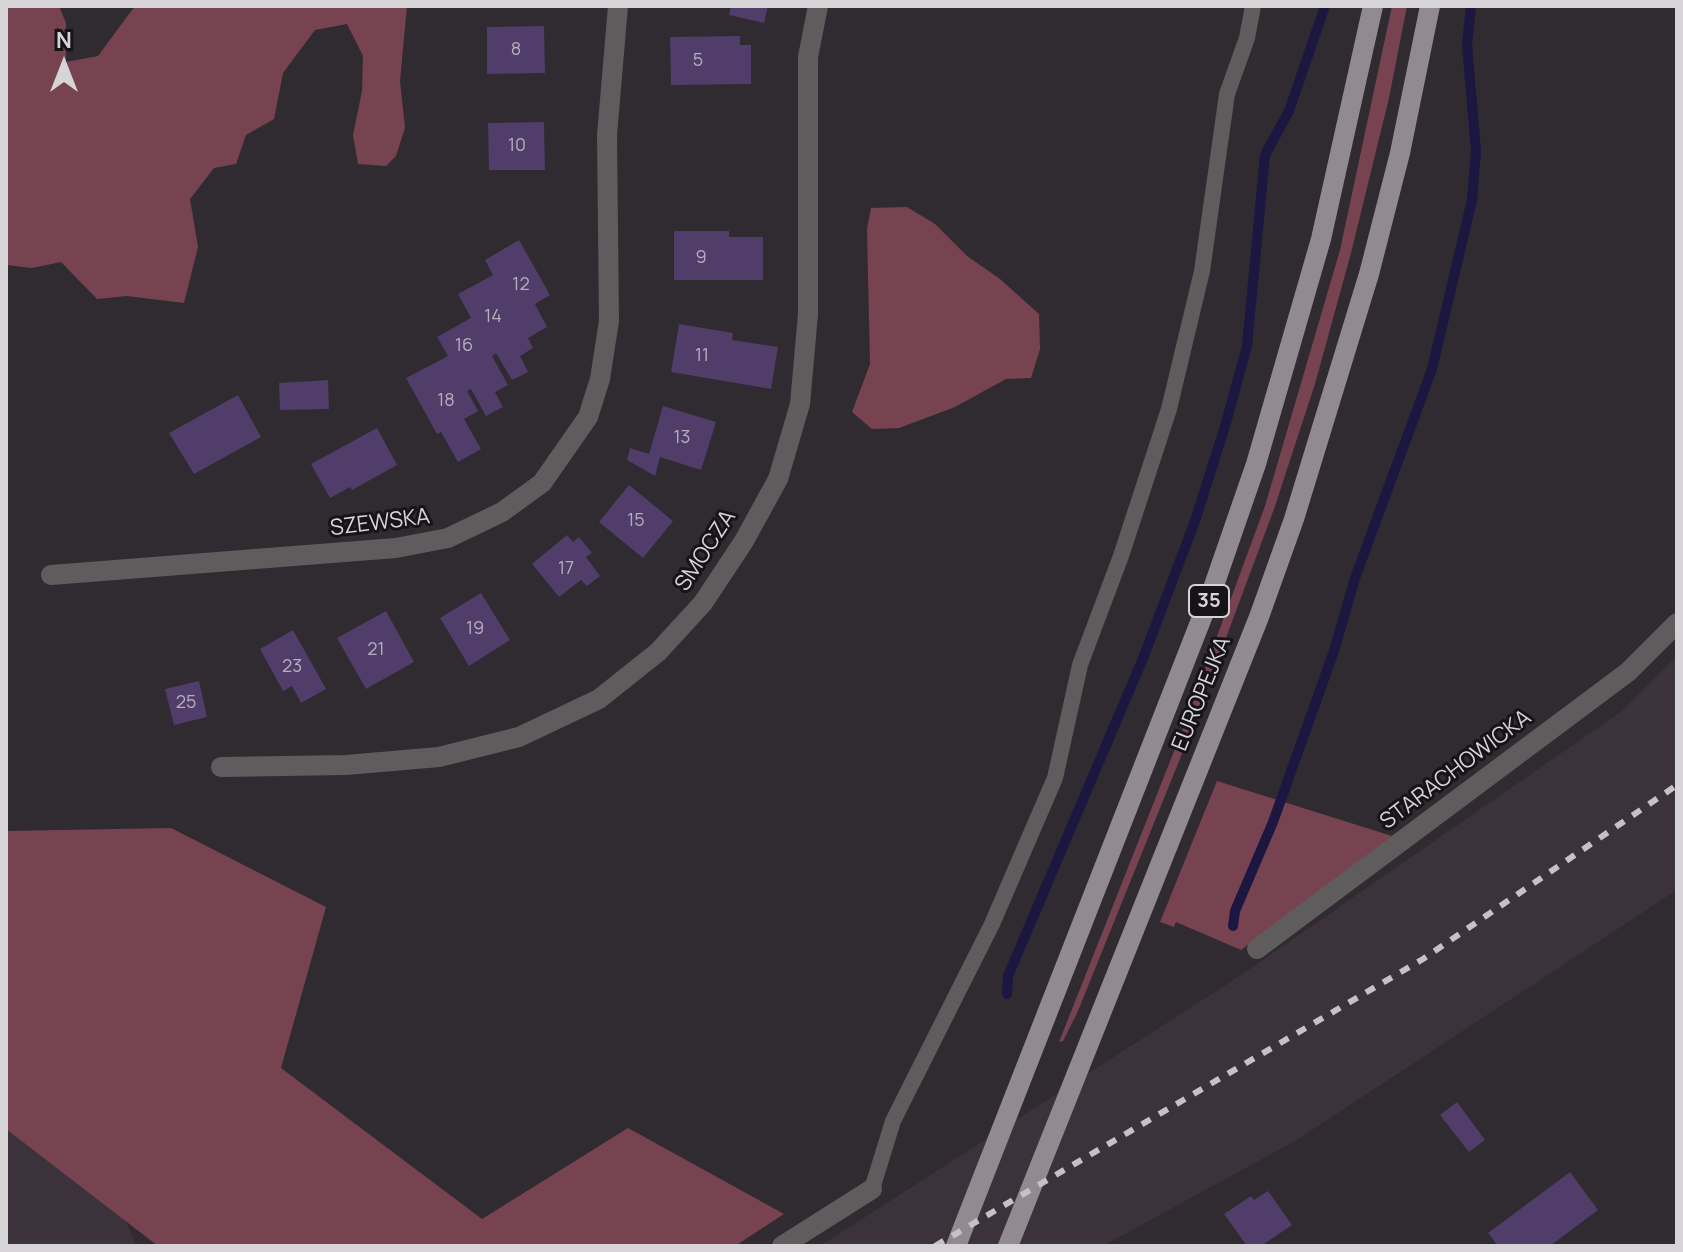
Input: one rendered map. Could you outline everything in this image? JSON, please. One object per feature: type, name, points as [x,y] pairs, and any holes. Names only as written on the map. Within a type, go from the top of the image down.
[{"type":"main road","name":"EUROPEJKA","points":[[956,1246],[1210,597],[1256,464],[1321,239],[1373,6]]},
{"type":"main road","name":"EUROPEJKA","points":[[1008,1246],[1259,617],[1312,464],[1369,274],[1400,153],[1430,6]]},
{"type":"street","name":"SZEWSKA","points":[[51,575],[396,548],[448,538],[502,512],[542,483],[588,417],[600,379],[609,321],[607,135],[618,6]]},
{"type":"street","name":"SMOCZA","points":[[221,767],[308,767],[439,757],[519,737],[599,699],[658,652],[703,603],[744,541],[778,479],[800,404],[808,314],[808,57],[818,6]]},
{"type":"street","name":"STARACHOWICKA","points":[[1257,949],[1628,672],[1677,623]]},
{"type":"street","points":[[782,1246],[872,1189]]},
{"type":"lane","points":[[872,1189],[893,1121],[992,924],[1055,778],[1080,665],[1121,556],[1169,409],[1202,271],[1227,94],[1247,38],[1253,6]]},
{"type":"shaded area","points":[[6,6],[59,6],[66,23],[66,62],[98,56],[135,6],[407,6],[400,81],[405,128],[396,156],[386,166],[358,164],[353,135],[362,91],[363,56],[347,24],[315,30],[283,73],[274,119],[246,135],[236,164],[214,168],[190,199],[198,247],[184,303],[127,296],[97,299],[61,262],[32,268],[6,265]]},
{"type":"shaded area","points":[[1392,6],[1407,6],[1389,98],[1315,384],[1274,509],[1192,729],[1078,1011],[1063,1041],[1059,1042],[1184,726],[1265,506],[1340,250]]},
{"type":"shaded area","points":[[907,207],[935,224],[967,256],[1000,279],[1039,314],[1040,349],[1031,378],[1006,379],[955,407],[899,428],[872,429],[852,412],[870,364],[867,229],[871,208]]},
{"type":"shaded area","points":[[1677,656],[1677,890],[1297,1140],[1103,1246],[820,1246],[1238,977],[1622,711]]},
{"type":"shaded area","points":[[1217,781],[1392,836],[1241,950],[1176,922],[1174,927],[1160,922]]},
{"type":"shaded area","points":[[171,828],[326,907],[281,1068],[482,1219],[628,1128],[784,1214],[735,1246],[158,1246],[6,1129],[6,831]]},
{"type":"shaded area","points":[[6,1107],[113,1194],[137,1246],[6,1246]]},
{"type":"building","points":[[731,6],[768,6],[764,23],[729,15]]},
{"type":"building","points":[[544,26],[545,73],[487,74],[487,27]]},
{"type":"building","points":[[740,36],[740,45],[751,45],[751,84],[671,85],[670,37]]},
{"type":"building","points":[[544,122],[545,170],[489,170],[488,123]]},
{"type":"building","points":[[674,231],[729,231],[729,237],[763,237],[763,280],[674,280]]},
{"type":"building","points":[[519,240],[550,295],[535,304],[547,327],[528,338],[533,348],[520,356],[528,372],[512,380],[496,353],[492,356],[508,385],[495,392],[503,407],[486,416],[471,389],[467,391],[478,411],[464,419],[481,449],[458,462],[441,432],[437,434],[406,378],[448,356],[437,337],[471,318],[458,294],[493,275],[485,260]]},
{"type":"building","points":[[679,324],[733,333],[732,340],[778,347],[771,389],[671,372]]},
{"type":"building","points":[[328,380],[329,409],[280,410],[279,383]]},
{"type":"building","points":[[238,395],[261,437],[194,474],[169,433]]},
{"type":"building","points":[[663,406],[716,422],[701,470],[660,457],[655,476],[627,460],[630,448],[649,454]]},
{"type":"building","points":[[377,428],[397,465],[352,490],[350,487],[330,498],[311,464]]},
{"type":"building","points":[[629,485],[673,521],[643,558],[599,522]]},
{"type":"building","points":[[567,535],[573,542],[579,537],[592,553],[586,557],[600,576],[587,586],[581,580],[559,597],[532,564]]},
{"type":"building","points":[[481,593],[510,640],[469,666],[440,618]]},
{"type":"building","points":[[386,611],[414,662],[366,689],[337,638]]},
{"type":"building","points":[[293,630],[326,689],[301,703],[292,686],[283,691],[260,649]]},
{"type":"building","points":[[199,681],[207,717],[174,725],[165,689]]},
{"type":"building","points":[[1457,1102],[1485,1140],[1469,1152],[1440,1115]]},
{"type":"building","points":[[1570,1172],[1598,1210],[1550,1246],[1498,1246],[1488,1233]]},
{"type":"building","points":[[1268,1191],[1292,1225],[1261,1246],[1247,1246],[1224,1214],[1251,1196],[1254,1200]]},
{"type":"waterway","points":[[1007,994],[1008,976],[1144,656],[1195,521],[1247,346],[1265,155],[1289,111],[1325,6]]},
{"type":"waterway","points":[[1233,926],[1235,911],[1273,822],[1334,651],[1355,578],[1432,369],[1472,200],[1476,151],[1467,45],[1471,6]]},
{"type":"railway","points":[[935,1246],[1423,959],[1677,785]]}]
